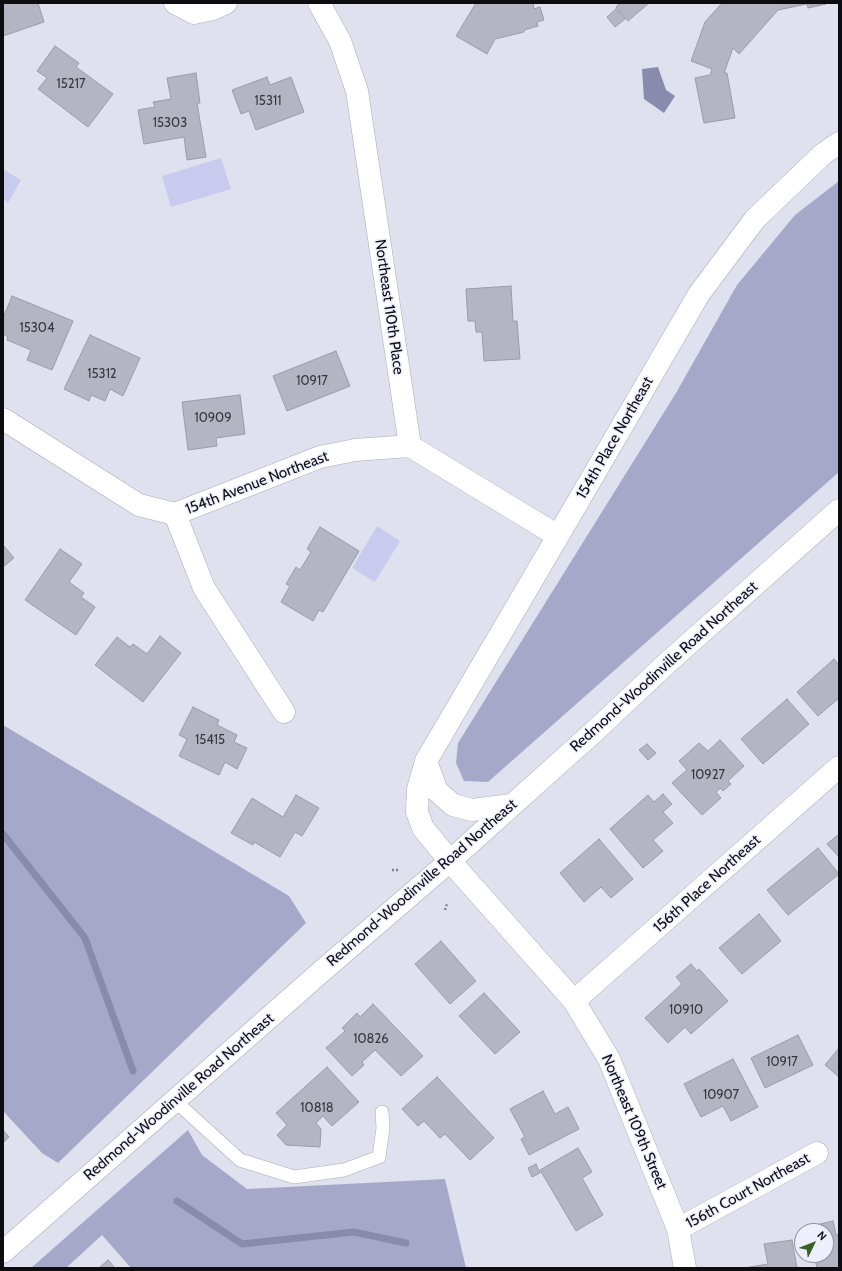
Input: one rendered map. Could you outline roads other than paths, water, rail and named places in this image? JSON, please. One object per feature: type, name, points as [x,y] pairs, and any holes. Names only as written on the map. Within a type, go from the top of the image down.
[{"type":"street","points":[[175,3],[194,12],[213,9],[226,3]]},
{"type":"street","name":"Northeast 110th Place","points":[[319,3],[340,41],[358,91],[410,446]]},
{"type":"street","name":"154th Place Northeast","points":[[450,861],[423,828],[417,812],[418,789],[426,761],[698,294],[755,219],[823,154],[839,143]]},
{"type":"street","points":[[3,419],[139,505],[175,514],[204,588],[284,712]]},
{"type":"street","points":[[410,446],[558,536]]},
{"type":"street","name":"154th Avenue Northeast","points":[[175,514],[320,456],[355,450],[410,446]]},
{"type":"street","name":"Redmond-Woodinville Road Northeast","points":[[3,1252],[174,1100],[450,861],[597,729],[666,664],[839,510]]},
{"type":"street","points":[[426,761],[437,790],[453,805],[472,810],[511,805]]},
{"type":"street","name":"156th Place Northeast","points":[[574,1001],[839,767]]},
{"type":"street","name":"Northeast 109th Street","points":[[450,861],[574,1001],[610,1059],[678,1229],[685,1268]]},
{"type":"street","name":"156th Court Northeast","points":[[678,1229],[817,1153]]},
{"type":"lane","points":[[174,1100],[240,1160],[294,1176],[344,1170],[379,1157],[383,1128],[382,1112]]},
{"type":"waterway","points":[[3,834],[85,938],[133,1071]]},
{"type":"waterway","points":[[177,1201],[242,1244],[354,1232],[406,1243]]}]
